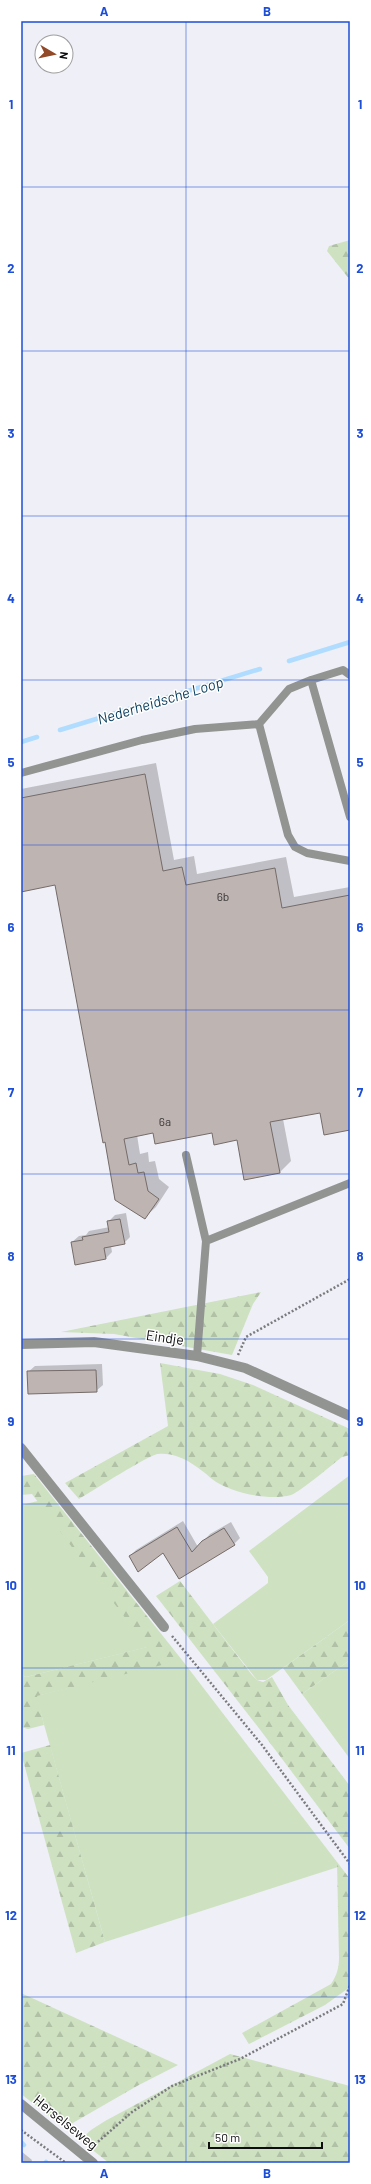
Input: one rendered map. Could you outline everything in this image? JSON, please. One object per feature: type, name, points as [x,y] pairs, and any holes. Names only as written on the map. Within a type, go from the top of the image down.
[{"type":"street","name":"Eindje","points":[[21,1344],[94,1342],[197,1356],[234,1364],[298,1391],[350,1416]]},
{"type":"street","points":[[21,1448],[164,1627]]},
{"type":"street","name":"Herselseweg","points":[[21,2104],[93,2163]]},
{"type":"lane","points":[[21,773],[142,740],[195,729],[259,724],[289,688],[342,670],[350,675]]},
{"type":"lane","points":[[312,680],[350,817]]},
{"type":"lane","points":[[259,724],[288,835],[295,847],[307,853],[350,861]]},
{"type":"lane","points":[[186,1154],[206,1241],[197,1356]]},
{"type":"lane","points":[[206,1241],[350,1183]]},
{"type":"path","points":[[234,1364],[246,1337],[350,1279]]},
{"type":"path","points":[[164,1627],[262,1745],[350,1864]]},
{"type":"path","points":[[83,2154],[132,2112],[172,2086],[240,2059],[343,2004],[350,1985]]},
{"type":"path","points":[[21,2130],[66,2163]]},
{"type":"green space","points":[[350,240],[350,280],[327,251],[329,246]]},
{"type":"green space","points":[[261,1292],[253,1304],[232,1355],[114,1334],[61,1332]]},
{"type":"green space","points":[[160,1363],[220,1374],[253,1385],[350,1429],[350,1455],[342,1457],[309,1484],[295,1493],[282,1497],[272,1497],[239,1492],[220,1484],[187,1461],[173,1455],[158,1454],[133,1466],[79,1499],[65,1483],[168,1426]]},
{"type":"green space","points":[[34,1474],[182,1660],[37,1696],[44,1725],[28,1729],[21,1727],[21,1675],[26,1677],[147,1647],[32,1494],[21,1495],[21,1476]]},
{"type":"green space","points":[[350,1475],[350,1620],[266,1680],[257,1680],[213,1624],[268,1583],[268,1577],[249,1551]]},
{"type":"green space","points":[[38,1501],[148,1647],[26,1677],[21,1675],[21,1505]]},
{"type":"green space","points":[[180,1581],[252,1675],[257,1680],[263,1682],[272,1677],[288,1705],[350,1786],[350,1849],[258,1727],[156,1596]]},
{"type":"green space","points":[[350,1620],[350,1660],[302,1694],[283,1668]]},
{"type":"green space","points":[[176,1660],[182,1660],[337,1862],[338,1867],[105,1942],[36,1696]]},
{"type":"green space","points":[[350,1660],[350,1759],[302,1694]]},
{"type":"green space","points":[[50,1745],[105,1942],[76,1953],[21,1753]]},
{"type":"green space","points":[[337,1862],[350,1879],[350,1987],[325,2005],[249,2044],[242,2033],[331,1984],[335,1978],[339,1957]]},
{"type":"green space","points":[[21,1993],[178,2065],[137,2086],[71,2124],[68,2130],[21,2094]]},
{"type":"green space","points":[[230,2054],[350,2086],[350,2163],[109,2163],[80,2140],[91,2130],[105,2121]]},
{"type":"building","points":[[145,774],[163,871],[182,867],[186,885],[275,868],[282,908],[350,895],[350,1130],[324,1135],[320,1113],[270,1122],[280,1173],[244,1180],[237,1140],[214,1145],[212,1133],[155,1144],[153,1133],[124,1139],[129,1165],[136,1163],[138,1173],[144,1172],[148,1191],[159,1199],[145,1219],[115,1200],[55,885],[21,892],[21,798]]},
{"type":"building","points":[[120,1219],[125,1244],[104,1248],[106,1259],[75,1265],[71,1242],[83,1240],[82,1237],[109,1232],[107,1221]]},
{"type":"building","points":[[96,1370],[97,1392],[28,1394],[27,1371]]},
{"type":"building","points":[[177,1527],[192,1552],[202,1541],[224,1528],[235,1545],[179,1579],[163,1553],[138,1572],[129,1556]]},
{"type":"waterway","name":"Nederheidsche Loop","points":[[289,661],[350,642]]},
{"type":"waterway","name":"Nederheidsche Loop","points":[[60,730],[260,669]]},
{"type":"waterway","name":"Nederheidsche Loop","points":[[21,742],[37,737]]},
{"type":"waterway","points":[[21,2142],[24,2145]]}]
